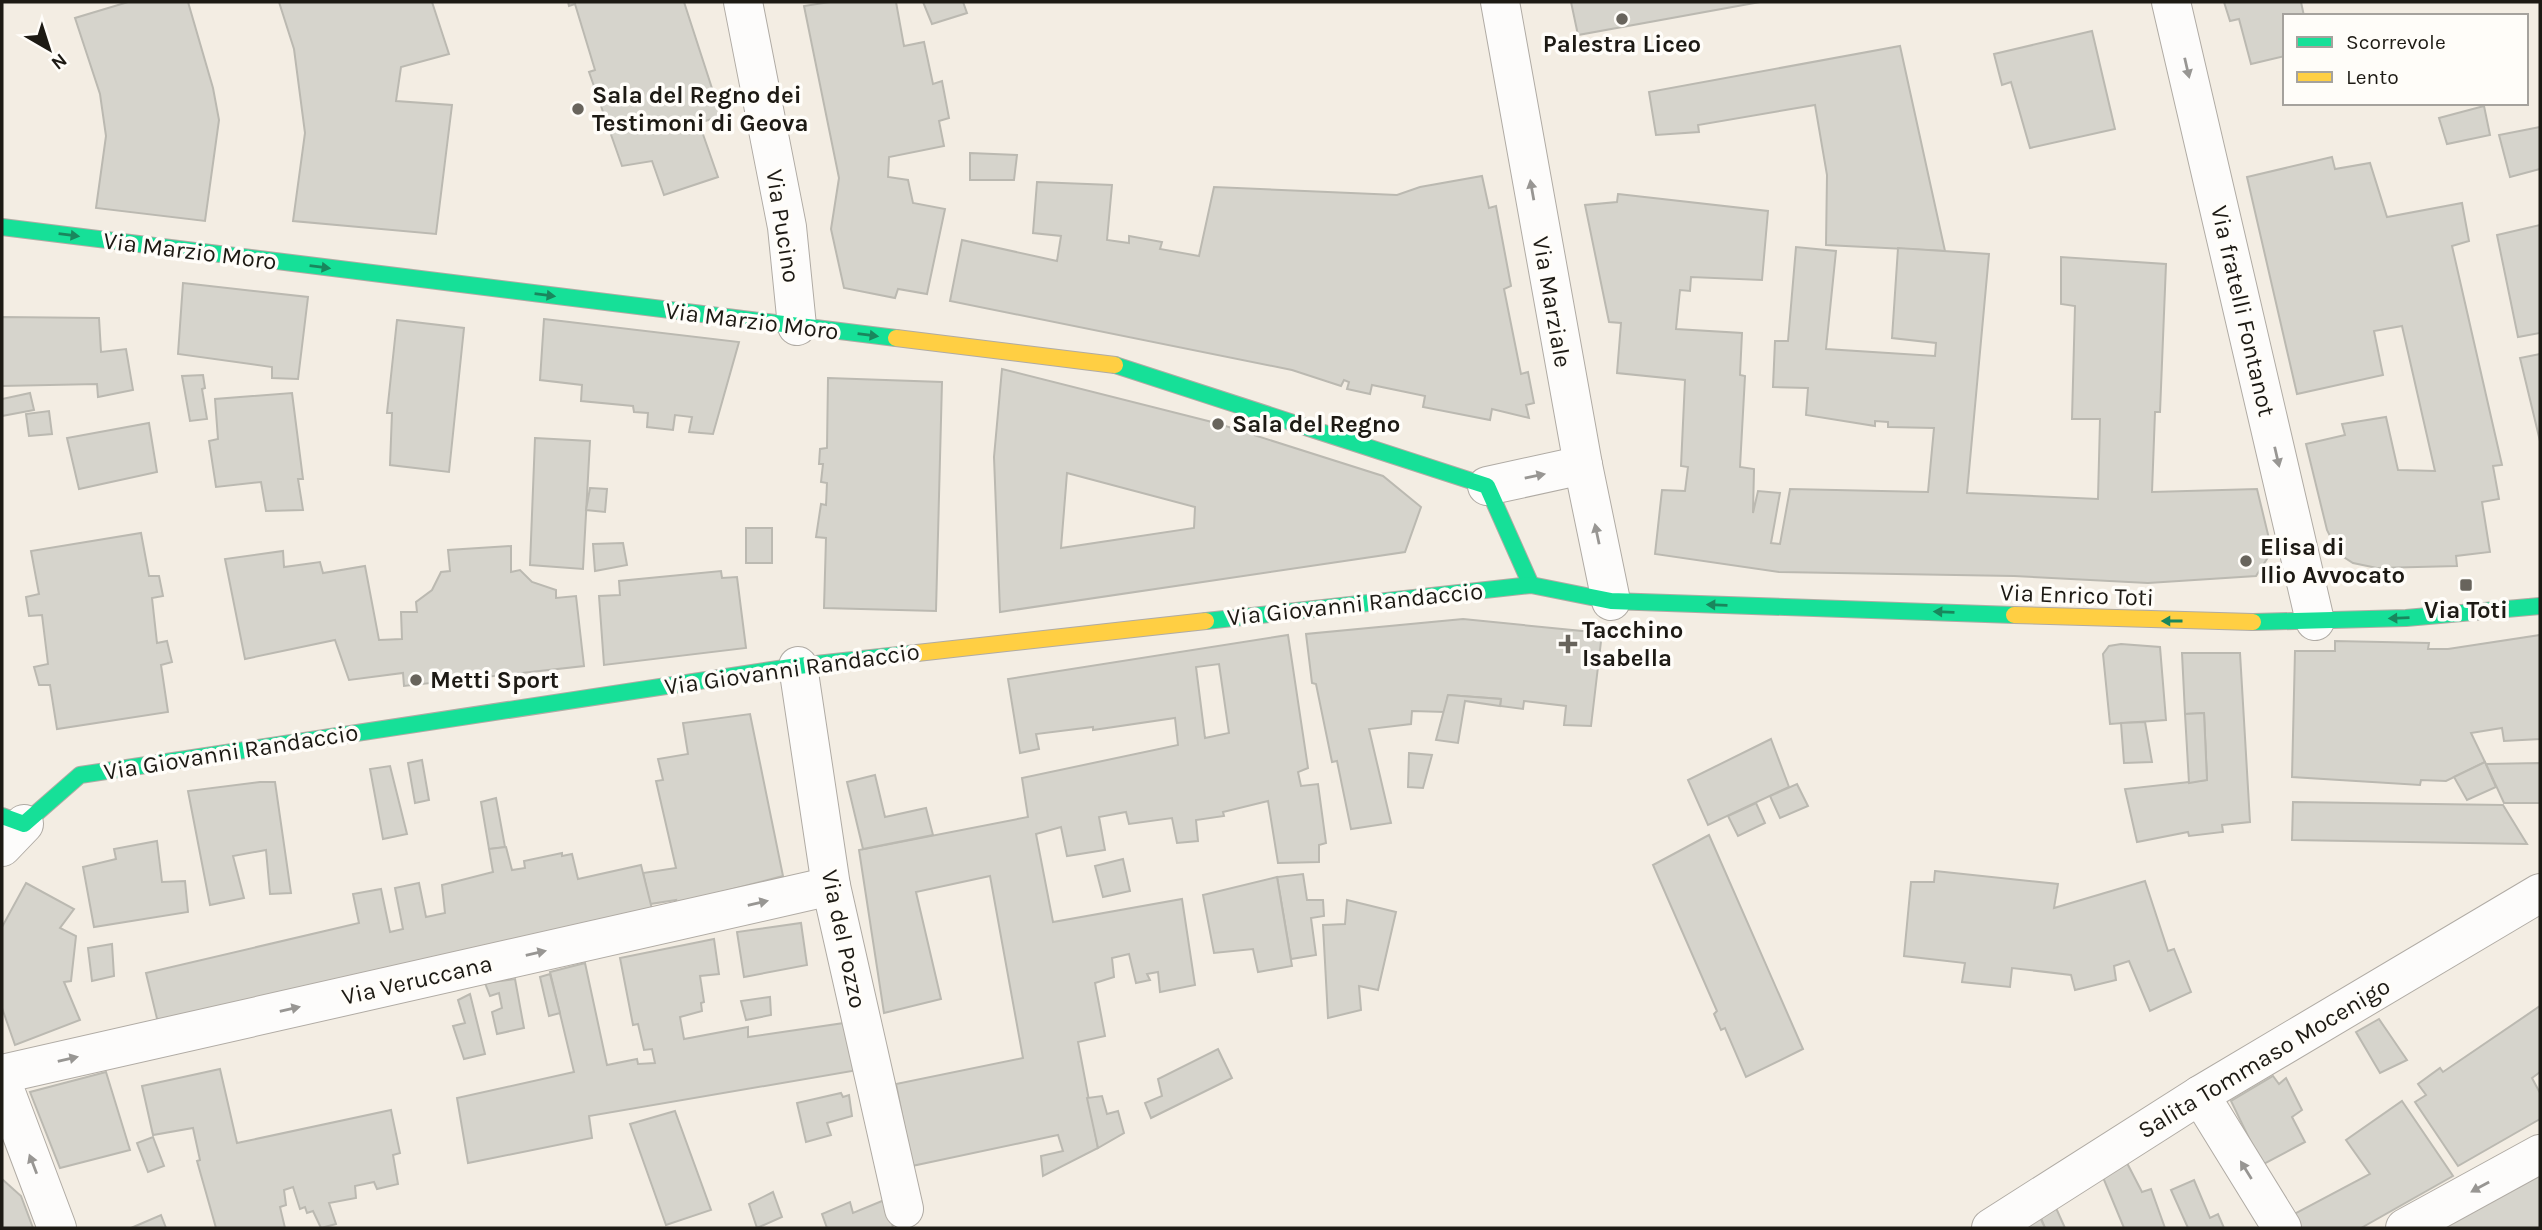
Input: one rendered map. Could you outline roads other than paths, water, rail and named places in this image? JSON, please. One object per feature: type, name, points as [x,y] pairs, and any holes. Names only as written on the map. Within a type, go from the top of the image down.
[{"type":"street","name":"Via Pucino","points":[[743,2],[787,227],[797,326]]},
{"type":"street","name":"Via Marziale","points":[[1500,2],[1583,465],[1611,601]]},
{"type":"street","name":"Via fratelli Fontanot","points":[[2171,2],[2315,621]]},
{"type":"street","name":"Via Marzio Moro","points":[[2,227],[1125,366],[1487,486]]},
{"type":"street","points":[[1531,585],[1487,486],[1583,465]]},
{"type":"street","name":"Via Giovanni Randaccio","points":[[9,829],[80,775],[798,666],[1531,585],[1611,601]]},
{"type":"street","name":"Via Enrico Toti","points":[[1611,601],[2114,621],[2315,621],[2464,615],[2540,606]]},
{"type":"street","name":"Via del Pozzo","points":[[798,666],[831,886],[904,1209]]},
{"type":"street","name":"Via Veruccana","points":[[2,1074],[831,886]]},
{"type":"street","name":"Salita Tommaso Mocenigo","points":[[1991,1228],[2200,1095],[2540,893]]},
{"type":"street","points":[[2,1082],[57,1228]]},
{"type":"street","points":[[2200,1095],[2282,1228]]},
{"type":"street","points":[[2405,1228],[2540,1154]]},
{"type":"place","name":"Palestra Liceo","points":[[1622,19]]},
{"type":"place","name":"Sala del Regno dei Testimoni di Geova","points":[[578,109]]},
{"type":"place","name":"Sala del Regno","points":[[1218,424]]},
{"type":"place","name":"Elisa di Ilio Avvocato","points":[[2246,561]]},
{"type":"place","name":"Via Toti","points":[[2466,585]]},
{"type":"place","name":"Tacchino Isabella","points":[[1568,644]]},
{"type":"place","name":"Metti Sport","points":[[416,680]]}]
